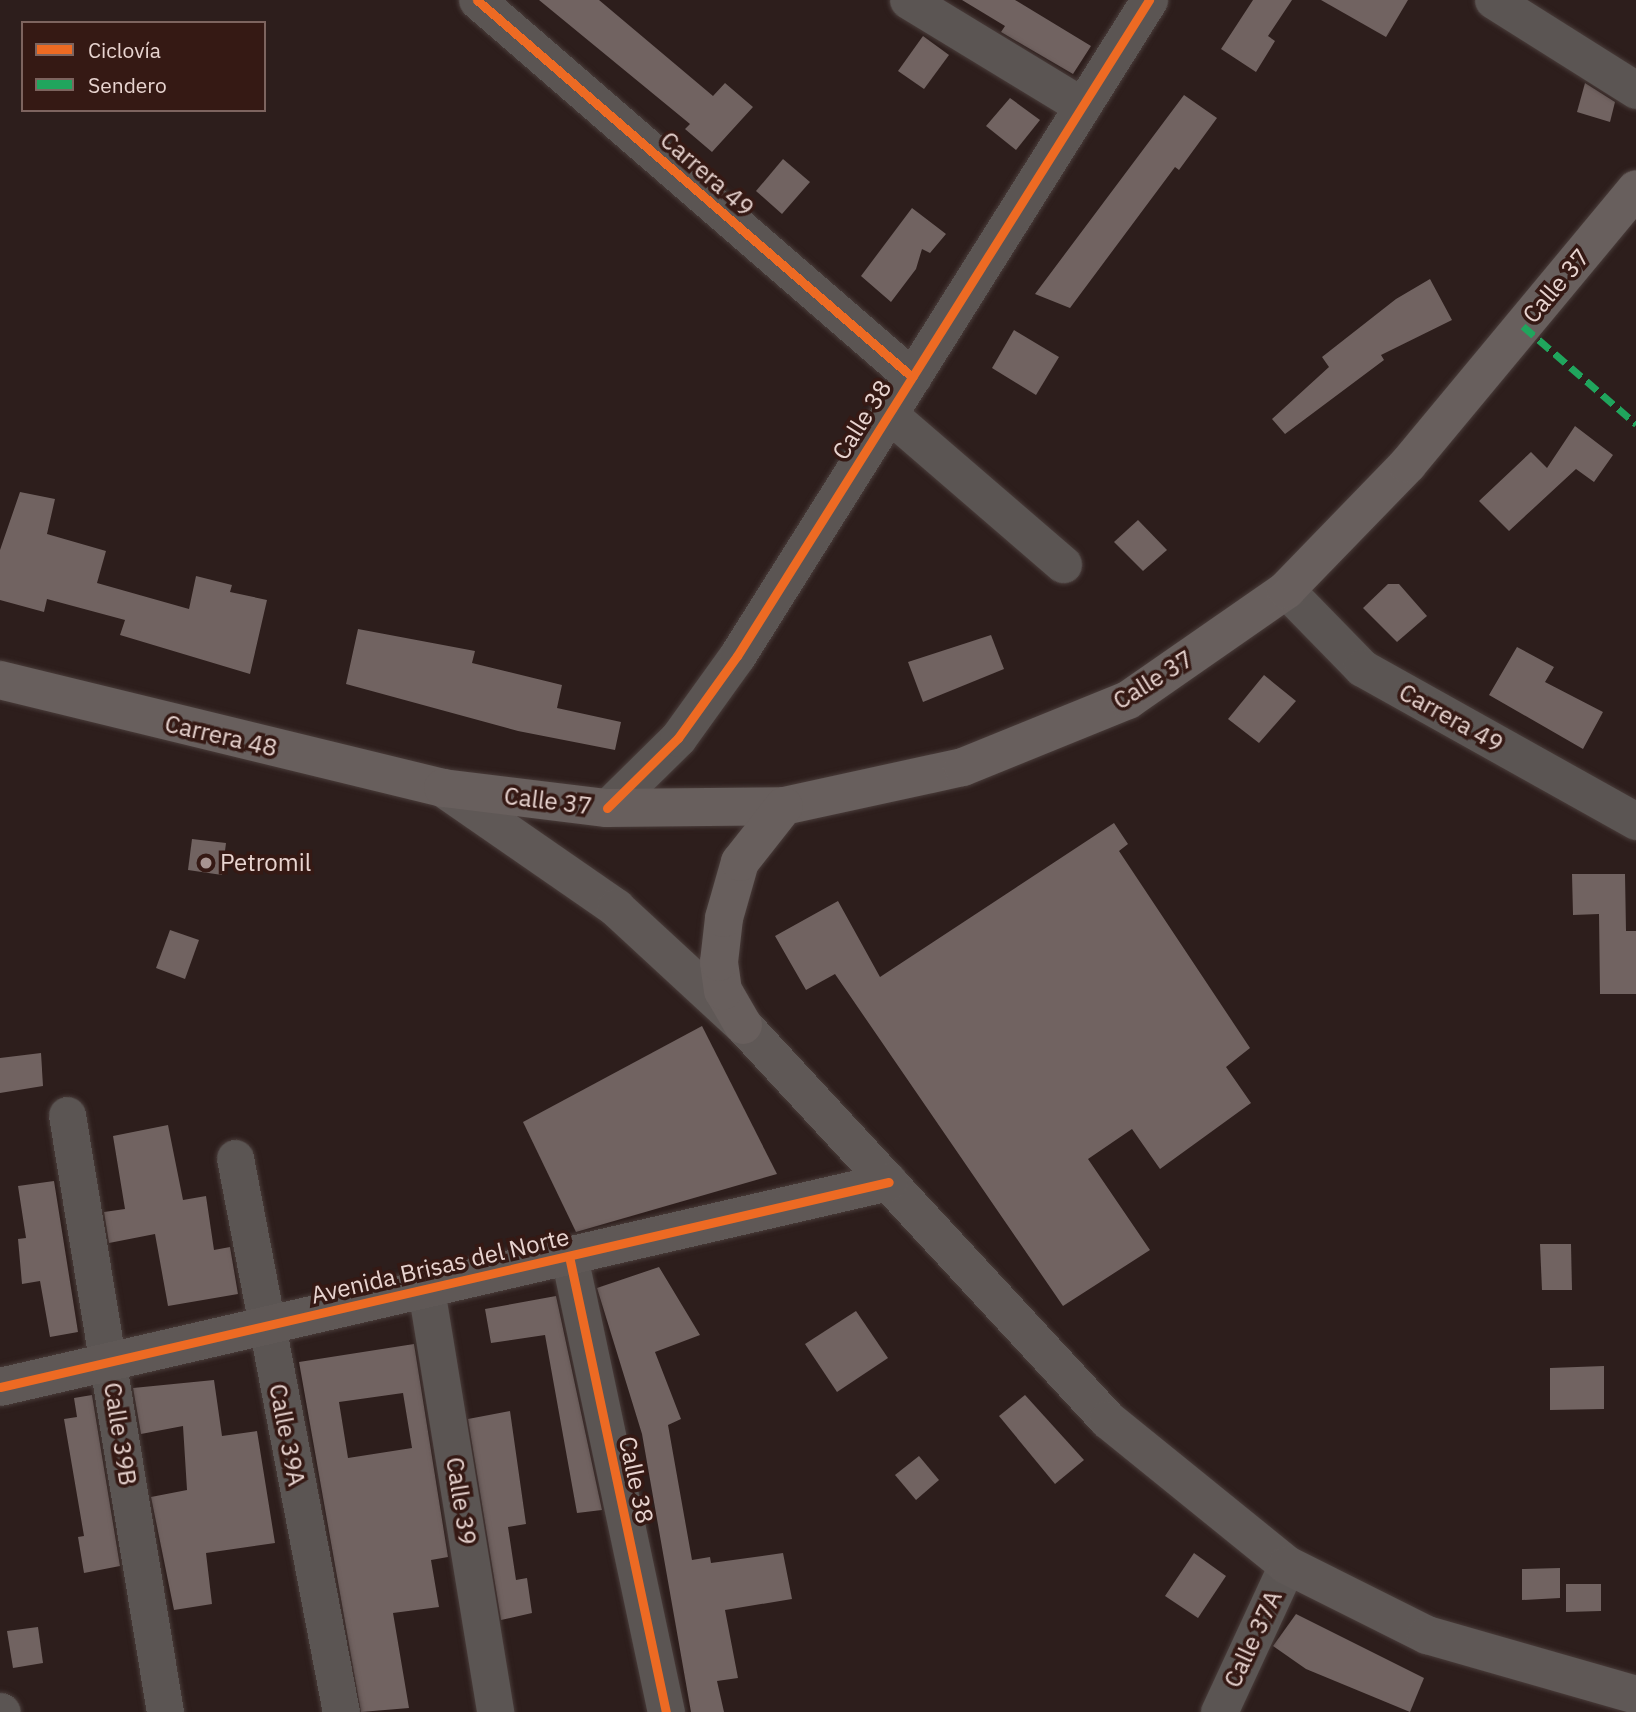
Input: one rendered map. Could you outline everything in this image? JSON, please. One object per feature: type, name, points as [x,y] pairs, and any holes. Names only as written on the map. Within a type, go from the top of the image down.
[{"type":"main road","name":"Calle 37","points":[[443,788],[607,808],[784,806],[963,767],[1128,700],[1286,590],[1408,464],[1636,189]]},
{"type":"main road","name":"Carrera 48","points":[[0,680],[443,788]]},
{"type":"main road","points":[[443,788],[616,908],[743,1025],[1108,1420],[1287,1565],[1427,1635],[1636,1695]]},
{"type":"main road","points":[[743,1025],[723,991],[719,962],[724,918],[740,862],[784,806]]},
{"type":"main road","name":"Avenida Brisas del Norte","points":[[0,1387],[889,1182]]},
{"type":"street","name":"Carrera 49","points":[[477,0],[912,377]]},
{"type":"street","points":[[908,0],[1082,106]]},
{"type":"street","name":"Calle 38","points":[[607,808],[692,718],[889,414],[1149,0]]},
{"type":"street","points":[[1493,0],[1636,90]]},
{"type":"street","points":[[889,414],[1063,564]]},
{"type":"street","name":"Carrera 49","points":[[1286,590],[1362,668],[1636,821]]},
{"type":"street","name":"Calle 39B","points":[[67,1115],[165,1712]]},
{"type":"street","name":"Calle 39A","points":[[235,1158],[265,1326],[341,1712]]},
{"type":"street","name":"Calle 38","points":[[569,1256],[666,1712]]},
{"type":"street","name":"Calle 39","points":[[426,1289],[495,1712]]},
{"type":"street","name":"Calle 37A","points":[[1219,1712],[1287,1565]]},
{"type":"building","points":[[539,0],[599,0],[713,96],[725,83],[753,107],[712,152],[685,129],[690,124]]},
{"type":"building","points":[[962,0],[1015,0],[1091,46],[1073,74],[1001,32],[1005,26]]},
{"type":"building","points":[[1253,0],[1292,0],[1268,36],[1275,41],[1256,72],[1221,49]]},
{"type":"building","points":[[1321,0],[1408,0],[1386,37]]},
{"type":"building","points":[[923,36],[949,55],[924,89],[898,71]]},
{"type":"building","points":[[1585,83],[1615,102],[1610,122],[1577,112]]},
{"type":"building","points":[[1184,95],[1217,118],[1179,170],[1175,167],[1070,308],[1035,294]]},
{"type":"building","points":[[1010,98],[1040,120],[1016,150],[986,126]]},
{"type":"building","points":[[783,159],[810,182],[782,214],[756,191]]},
{"type":"building","points":[[912,208],[946,234],[930,253],[922,249],[916,269],[891,302],[861,276]]},
{"type":"building","points":[[1430,279],[1452,320],[1381,355],[1384,360],[1285,434],[1272,419],[1329,367],[1322,357],[1396,299]]},
{"type":"building","points":[[1014,330],[1059,357],[1036,395],[992,368]]},
{"type":"building","points":[[1575,426],[1613,455],[1594,482],[1576,469],[1509,531],[1479,501],[1531,452],[1547,468]]},
{"type":"building","points":[[20,492],[55,499],[47,534],[106,551],[97,583],[189,609],[196,576],[232,585],[230,592],[267,600],[250,674],[120,635],[125,620],[47,599],[44,612],[0,600],[0,550]]},
{"type":"building","points":[[1138,520],[1167,550],[1143,571],[1114,542]]},
{"type":"building","points":[[1388,584],[1399,584],[1427,616],[1397,642],[1363,608]]},
{"type":"building","points":[[358,629],[475,651],[472,663],[562,685],[557,708],[621,722],[615,750],[518,731],[346,684]]},
{"type":"building","points":[[991,635],[1004,669],[923,702],[908,662]]},
{"type":"building","points":[[1517,647],[1554,667],[1545,682],[1603,712],[1583,749],[1489,695]]},
{"type":"building","points":[[1264,675],[1296,701],[1259,743],[1228,719]]},
{"type":"building","points":[[1114,823],[1128,844],[1119,851],[1250,1048],[1226,1067],[1251,1103],[1160,1169],[1132,1129],[1088,1159],[1150,1250],[1063,1306],[835,974],[806,990],[775,936],[838,901],[880,977]]},
{"type":"building","name":"Petromil","points":[[192,839],[226,843],[222,875],[188,870]]},
{"type":"building","points":[[1572,874],[1625,874],[1626,931],[1636,931],[1636,994],[1600,994],[1599,914],[1573,915]]},
{"type":"building","points":[[170,930],[199,940],[185,979],[156,968]]},
{"type":"building","points":[[702,1026],[777,1174],[576,1232],[523,1122]]},
{"type":"building","points":[[41,1053],[43,1086],[0,1093],[0,1058]]},
{"type":"building","points":[[168,1125],[183,1200],[206,1196],[214,1250],[230,1247],[238,1294],[168,1306],[155,1234],[109,1243],[104,1212],[125,1209],[113,1136]]},
{"type":"building","points":[[54,1181],[78,1332],[50,1337],[40,1281],[22,1284],[18,1239],[26,1238],[18,1186]]},
{"type":"building","points":[[1540,1244],[1571,1244],[1572,1290],[1542,1290]]},
{"type":"building","points":[[659,1267],[700,1335],[655,1352],[681,1419],[668,1425],[692,1560],[710,1557],[711,1563],[783,1553],[792,1599],[725,1610],[738,1678],[717,1681],[724,1712],[691,1712],[642,1434],[597,1288]]},
{"type":"building","points":[[556,1296],[602,1510],[577,1513],[545,1335],[491,1343],[485,1309]]},
{"type":"building","points":[[856,1311],[888,1358],[837,1392],[805,1344]]},
{"type":"building","points":[[414,1344],[448,1557],[431,1560],[439,1607],[393,1613],[409,1708],[361,1712],[299,1362]],"holes":[[[403,1393],[412,1448],[348,1458],[339,1402]]]},
{"type":"building","points":[[1604,1366],[1604,1409],[1550,1410],[1550,1368]]},
{"type":"building","points":[[214,1380],[222,1436],[257,1431],[275,1543],[206,1553],[212,1604],[174,1610],[151,1497],[187,1490],[183,1426],[141,1434],[133,1388]]},
{"type":"building","points":[[92,1395],[120,1566],[84,1573],[78,1537],[84,1536],[64,1419],[77,1417],[74,1398]]},
{"type":"building","points":[[1025,1395],[1084,1460],[1055,1484],[999,1416]]},
{"type":"building","points":[[510,1411],[526,1524],[508,1527],[516,1580],[527,1578],[532,1613],[501,1620],[468,1419]]},
{"type":"building","points":[[919,1456],[939,1480],[916,1500],[895,1475]]},
{"type":"building","points":[[1194,1553],[1226,1576],[1198,1618],[1165,1596]]},
{"type":"building","points":[[1560,1568],[1560,1598],[1522,1600],[1522,1569]]},
{"type":"building","points":[[1566,1584],[1601,1584],[1601,1611],[1566,1612]]},
{"type":"building","points":[[1296,1614],[1424,1678],[1410,1712],[1306,1669],[1273,1646]]},
{"type":"building","points":[[38,1627],[43,1663],[13,1668],[7,1631]]},
{"type":"marked path","points":[[1523,326],[1636,424]]},
{"type":"cycle path","points":[[477,0],[912,377]]},
{"type":"cycle path","points":[[607,808],[678,738],[737,656],[1149,0]]},
{"type":"cycle path","points":[[0,1387],[889,1182]]},
{"type":"cycle path","points":[[569,1256],[666,1712]]},
{"type":"place","name":"Petromil","points":[[206,863]]}]
